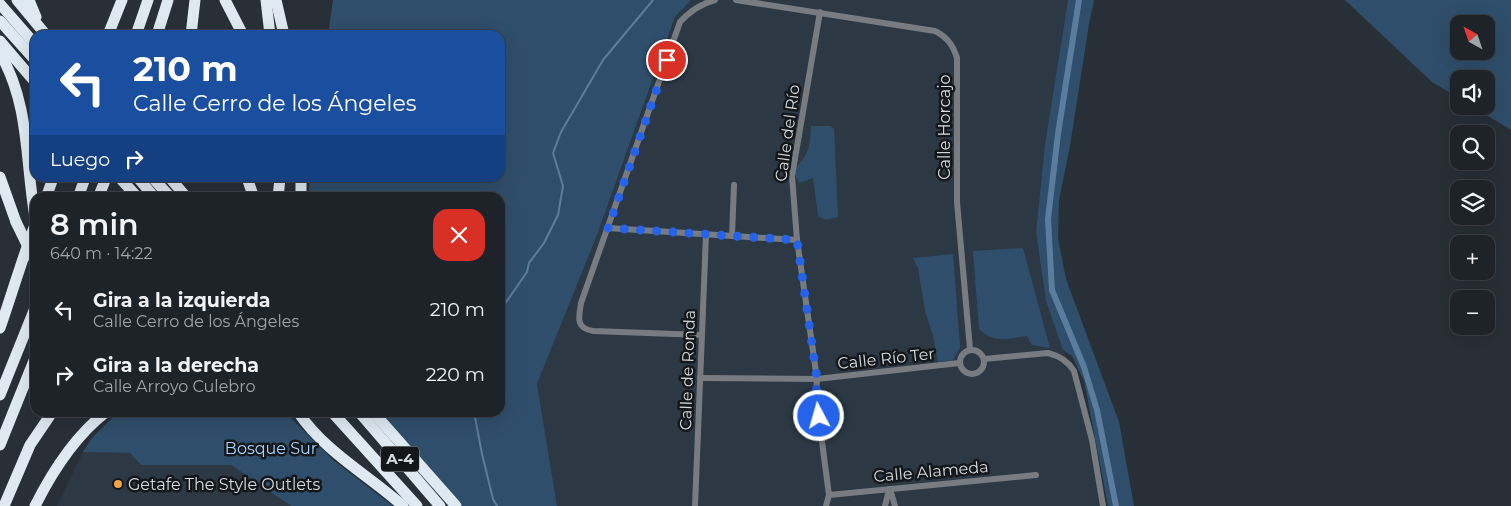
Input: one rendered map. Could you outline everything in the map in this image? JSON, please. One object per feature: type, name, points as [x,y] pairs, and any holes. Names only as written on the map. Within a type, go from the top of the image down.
[{"type":"highway","points":[[17,0],[43,30]]},
{"type":"highway","points":[[30,0],[34,14],[44,30]]},
{"type":"highway","points":[[108,30],[117,0]]},
{"type":"highway","points":[[109,30],[122,0]]},
{"type":"highway","points":[[138,30],[148,0]]},
{"type":"highway","points":[[159,30],[168,0]]},
{"type":"highway","points":[[192,30],[195,0]]},
{"type":"highway","points":[[225,0],[241,30]]},
{"type":"highway","points":[[266,0],[269,30]]},
{"type":"highway","points":[[276,0],[283,30]]},
{"type":"highway","points":[[0,4],[30,38]]},
{"type":"highway","points":[[0,21],[30,54]]},
{"type":"highway","points":[[0,41],[30,76]]},
{"type":"highway","points":[[0,53],[17,91],[22,110],[26,131],[30,181]]},
{"type":"highway","points":[[0,177],[16,222],[30,251]]},
{"type":"highway","points":[[124,182],[133,192]]},
{"type":"highway","points":[[141,182],[150,192]]},
{"type":"highway","points":[[156,182],[165,192]]},
{"type":"highway","points":[[173,182],[182,192]]},
{"type":"highway","points":[[0,328],[30,238]]},
{"type":"highway","points":[[0,395],[30,320]]},
{"type":"highway","points":[[0,445],[30,370]]},
{"type":"highway","points":[[0,494],[16,460],[31,435],[48,417]]},
{"type":"highway","points":[[4,506],[30,445],[49,417]]},
{"type":"highway","points":[[35,506],[64,459],[83,434],[100,417]]},
{"type":"highway","points":[[43,506],[51,489],[101,417]]},
{"type":"highway","points":[[302,417],[327,445],[403,506]]},
{"type":"highway","points":[[336,417],[416,506]]},
{"type":"highway","name":"A-4","points":[[348,417],[425,506]]},
{"type":"highway","name":"A-4","points":[[363,417],[440,506]]},
{"type":"highway","points":[[377,417],[456,506]]},
{"type":"street","points":[[702,335],[593,331],[583,328],[580,319],[581,303],[680,22],[688,12],[715,0]]},
{"type":"street","name":"Calle Horcajo","points":[[736,0],[934,31],[942,35],[954,50],[957,58],[958,88],[957,202],[970,349]]},
{"type":"street","name":"Calle del Río","points":[[820,12],[792,176],[797,240],[817,379],[816,396],[829,495]]},
{"type":"street","points":[[732,236],[734,185]]},
{"type":"street","points":[[608,228],[797,240]]},
{"type":"street","name":"Calle de Ronda","points":[[695,506],[706,235]]},
{"type":"street","points":[[970,349],[978,350],[984,359],[981,370],[974,374],[962,370],[959,363],[960,356],[970,349]]},
{"type":"street","points":[[984,359],[1048,353],[1056,355],[1070,365],[1074,371],[1092,440],[1103,506]]},
{"type":"street","name":"Calle Río Ter","points":[[700,378],[817,379],[959,363]]},
{"type":"street","name":"Calle Alameda","points":[[829,495],[1036,475]]},
{"type":"street","points":[[885,506],[890,489]]},
{"type":"street","points":[[890,489],[895,506]]},
{"type":"street","points":[[826,506],[829,495]]},
{"type":"shaded area","points":[[691,0],[1068,0],[1045,144],[1036,232],[1046,301],[1081,399],[1106,506],[557,506],[537,384],[597,235],[676,16]]},
{"type":"shaded area","points":[[83,452],[130,453],[141,465],[231,465],[291,506],[57,506]]},
{"type":"green space","points":[[333,0],[691,0],[675,17],[597,235],[537,384],[557,506],[461,506],[384,417],[505,417],[505,192],[309,192],[310,182],[505,182],[505,30],[329,30]]},
{"type":"green space","points":[[1068,0],[1094,0],[1070,146],[1059,200],[1058,238],[1066,279],[1119,422],[1134,506],[1108,506],[1084,381],[1072,356],[1063,350],[1046,301],[1036,232],[1045,144]]},
{"type":"green space","points":[[1345,0],[1511,0],[1511,130],[1487,115],[1495,115],[1495,70],[1450,70],[1450,93],[1432,82]]},
{"type":"green space","points":[[811,126],[830,126],[834,129],[838,217],[826,220],[818,216],[813,178],[799,183],[793,170],[808,150]]},
{"type":"green space","points":[[1023,248],[1050,348],[1032,345],[1027,336],[1001,339],[990,337],[979,329],[973,251]]},
{"type":"green space","points":[[953,254],[960,347],[953,360],[938,362],[933,336],[925,311],[918,268],[913,258]]},
{"type":"green space","name":"Bosque Sur","points":[[113,417],[290,417],[333,460],[393,506],[291,506],[231,465],[141,465],[130,453],[83,452],[91,439]]},
{"type":"waterway","points":[[505,304],[527,272],[529,263],[544,243],[558,215],[563,186],[553,153],[561,132],[603,60],[653,0]]},
{"type":"waterway","points":[[1079,0],[1058,134],[1048,219],[1052,290],[1084,367],[1097,410],[1116,506]]},
{"type":"waterway","points":[[475,417],[493,499],[497,506]]},
{"type":"place","name":"Getafe The Style Outlets","points":[[118,484]]},
{"type":"route","points":[[667,60],[608,228],[797,240],[817,379],[816,396],[819,416]]}]
